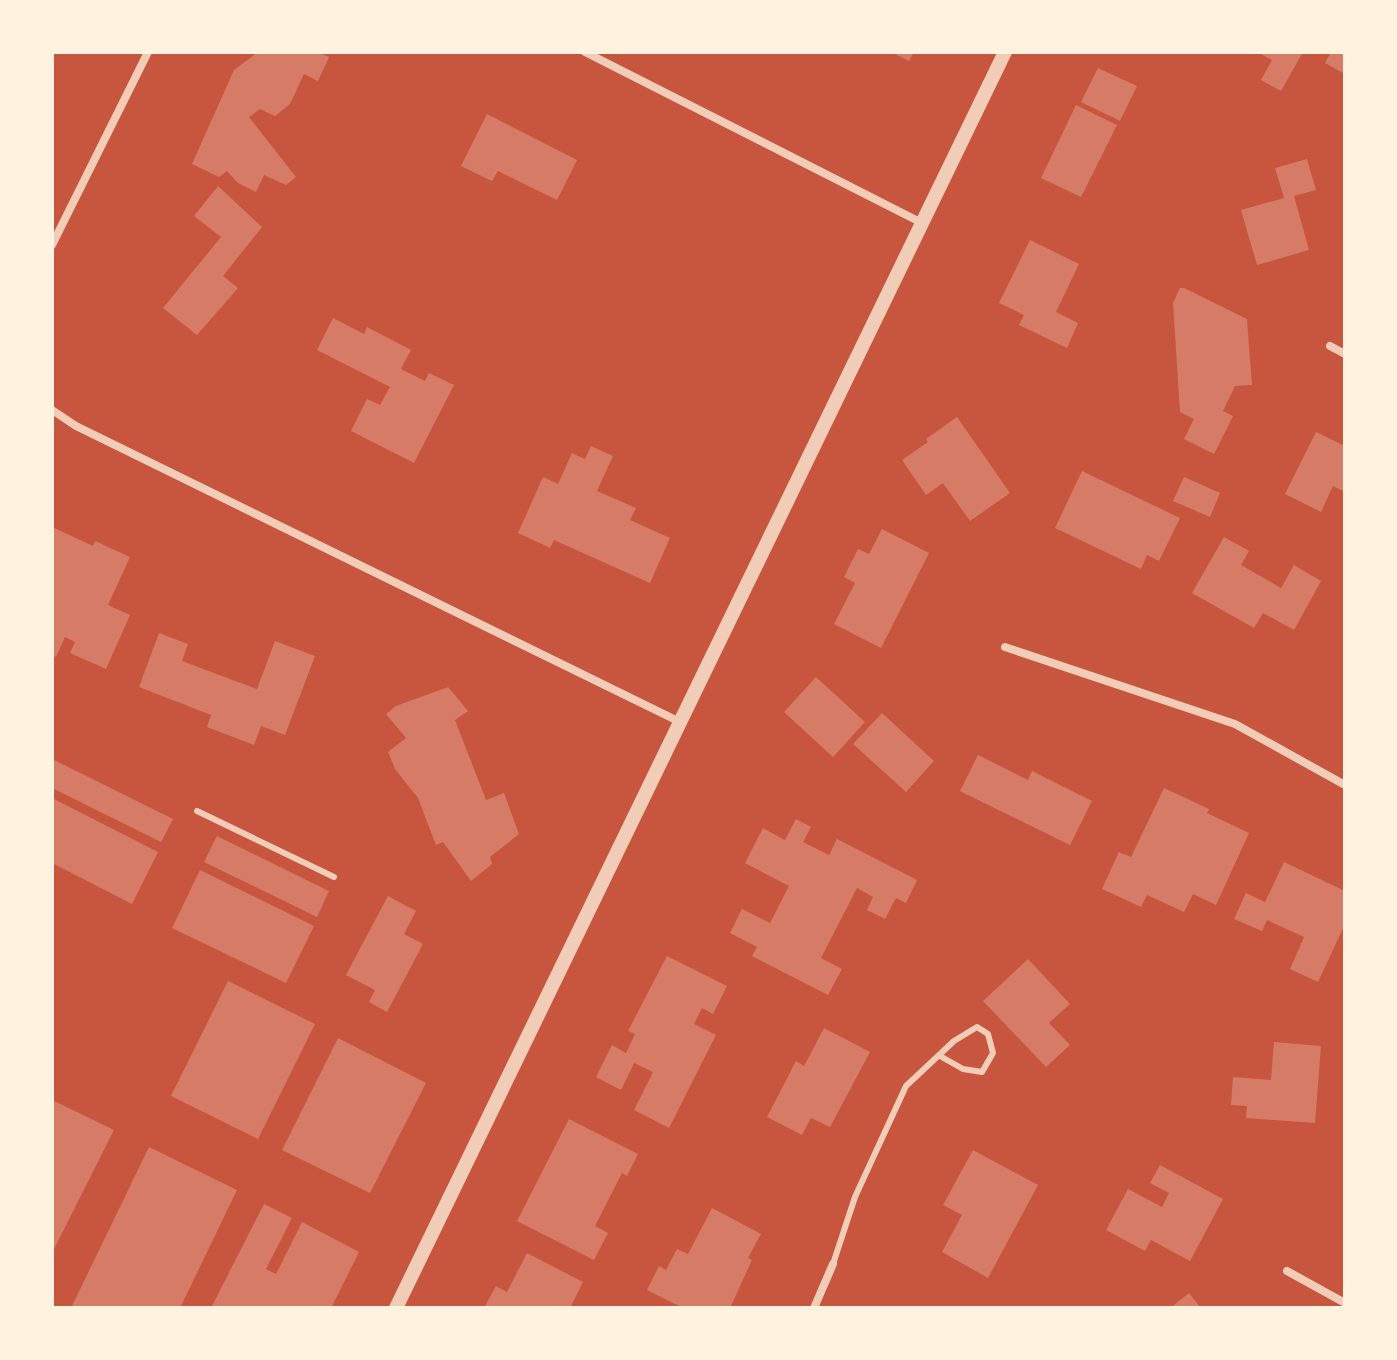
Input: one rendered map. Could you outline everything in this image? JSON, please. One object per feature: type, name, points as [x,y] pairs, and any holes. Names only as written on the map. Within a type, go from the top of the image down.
[{"type":"street","points":[[52,245],[148,52]]},
{"type":"street","points":[[585,52],[922,223]]},
{"type":"street","points":[[396,1308],[1005,52]]},
{"type":"street","points":[[1330,346],[1345,354]]},
{"type":"street","points":[[52,410],[76,426],[680,722]]},
{"type":"street","points":[[1005,647],[1235,724],[1345,785]]},
{"type":"street","points":[[814,1308],[833,1264]]},
{"type":"street","points":[[1287,1271],[1345,1303]]},
{"type":"lane","points":[[197,811],[334,877]]},
{"type":"lane","points":[[833,1264],[855,1197],[906,1086],[954,1041],[977,1027],[988,1034],[993,1053],[982,1072],[963,1069],[940,1056]]},
{"type":"building","points":[[258,52],[317,52],[329,57],[318,81],[304,74],[290,104],[275,116],[260,109],[249,117],[296,177],[286,185],[264,175],[256,192],[238,183],[227,171],[219,177],[192,164],[234,70]]},
{"type":"building","points":[[891,52],[914,52],[909,61]]},
{"type":"building","points":[[1257,52],[1303,52],[1281,91],[1261,80],[1272,60]]},
{"type":"building","points":[[1331,52],[1345,52],[1345,74],[1325,63]]},
{"type":"building","points":[[1098,68],[1137,86],[1120,121],[1081,102]]},
{"type":"building","points":[[1076,105],[1117,125],[1081,197],[1041,178]]},
{"type":"building","points":[[487,114],[577,160],[557,200],[498,171],[492,181],[461,166]]},
{"type":"building","points":[[1307,159],[1316,190],[1294,196],[1309,250],[1257,265],[1241,210],[1284,198],[1275,168]]},
{"type":"building","points":[[218,186],[262,227],[223,276],[238,288],[197,335],[163,308],[221,237],[194,216]]},
{"type":"building","points":[[1030,240],[1079,264],[1056,312],[1078,323],[1067,348],[1019,325],[1024,315],[999,303]]},
{"type":"building","points":[[1180,288],[1247,319],[1252,385],[1235,386],[1223,411],[1233,416],[1214,454],[1184,439],[1194,419],[1180,412],[1173,303]]},
{"type":"building","points":[[333,318],[364,334],[367,327],[411,350],[401,369],[425,381],[429,373],[454,385],[414,463],[351,431],[367,399],[380,405],[390,387],[317,350]]},
{"type":"building","points":[[957,417],[1010,493],[970,521],[943,483],[926,495],[902,460]]},
{"type":"building","points":[[1316,432],[1345,446],[1345,492],[1333,486],[1321,512],[1285,494]]},
{"type":"building","points":[[591,446],[613,456],[597,491],[636,508],[630,520],[670,538],[650,583],[554,540],[550,548],[518,533],[543,477],[558,484],[572,453],[585,459]]},
{"type":"building","points":[[1082,471],[1180,518],[1159,561],[1147,555],[1141,569],[1055,528]]},
{"type":"building","points":[[1184,477],[1220,493],[1210,517],[1173,501]]},
{"type":"building","points":[[52,527],[93,546],[95,541],[130,557],[108,605],[130,615],[106,669],[70,653],[75,642],[65,637],[56,657],[52,655]]},
{"type":"building","points":[[882,529],[929,553],[881,648],[834,624],[855,583],[844,577],[858,549],[869,554]]},
{"type":"building","points":[[1224,537],[1249,551],[1241,565],[1281,588],[1294,565],[1321,581],[1294,630],[1263,613],[1254,628],[1192,593]]},
{"type":"building","points":[[159,633],[188,644],[182,661],[257,689],[275,641],[315,656],[285,735],[261,726],[254,745],[207,727],[211,715],[139,687]]},
{"type":"building","points":[[816,677],[865,722],[833,757],[784,712]]},
{"type":"building","points":[[448,687],[468,711],[455,720],[486,800],[504,793],[519,834],[490,857],[492,864],[471,881],[443,842],[436,845],[418,798],[395,769],[388,752],[406,738],[386,714],[396,706]]},
{"type":"building","points":[[882,713],[934,761],[906,792],[853,744]]},
{"type":"building","points":[[978,755],[1028,780],[1032,771],[1092,801],[1070,845],[960,791]]},
{"type":"building","points":[[52,759],[173,819],[161,842],[52,788]]},
{"type":"building","points":[[1164,788],[1209,809],[1207,813],[1249,833],[1216,905],[1193,894],[1184,912],[1147,895],[1141,907],[1102,889],[1119,852],[1131,857]]},
{"type":"building","points":[[52,798],[158,852],[132,904],[52,863]]},
{"type":"building","points":[[796,819],[811,827],[803,842],[829,855],[837,839],[917,880],[906,903],[896,898],[885,919],[867,910],[873,897],[857,888],[821,958],[842,969],[828,995],[752,956],[757,947],[730,933],[742,909],[770,923],[789,886],[745,863],[763,828],[785,840]]},
{"type":"building","points":[[217,836],[329,891],[317,917],[204,862]]},
{"type":"building","points":[[1284,862],[1345,891],[1345,924],[1318,982],[1290,969],[1304,937],[1267,920],[1262,931],[1234,919],[1246,893],[1265,902]]},
{"type":"building","points":[[200,870],[314,926],[286,983],[172,928]]},
{"type":"building","points":[[388,896],[416,911],[404,934],[423,944],[387,1012],[369,1002],[375,990],[346,975]]},
{"type":"building","points":[[667,956],[727,986],[713,1014],[702,1008],[694,1024],[716,1035],[669,1128],[634,1110],[653,1072],[634,1063],[621,1090],[596,1077],[612,1045],[626,1053],[635,1034],[628,1031]]},
{"type":"building","points":[[1028,959],[1070,1004],[1049,1023],[1070,1045],[1046,1067],[983,1001]]},
{"type":"building","points":[[228,981],[315,1024],[258,1139],[171,1096]]},
{"type":"building","points":[[824,1028],[870,1052],[830,1127],[811,1118],[802,1135],[767,1117],[796,1061],[804,1066]]},
{"type":"building","points":[[338,1038],[426,1083],[370,1193],[282,1150]]},
{"type":"building","points":[[1274,1042],[1321,1046],[1315,1123],[1246,1118],[1247,1106],[1231,1105],[1233,1077],[1271,1080]]},
{"type":"building","points":[[52,1100],[114,1130],[52,1253]]},
{"type":"building","points":[[569,1119],[638,1154],[627,1176],[622,1173],[595,1226],[608,1233],[594,1260],[517,1221]]},
{"type":"building","points":[[149,1147],[237,1190],[180,1308],[71,1308]]},
{"type":"building","points":[[973,1150],[1038,1185],[988,1278],[942,1252],[962,1215],[943,1205]]},
{"type":"building","points":[[1160,1165],[1223,1199],[1190,1261],[1151,1240],[1145,1251],[1106,1230],[1128,1189],[1162,1207],[1169,1193],[1150,1183]]},
{"type":"building","points":[[264,1204],[292,1218],[266,1269],[276,1274],[302,1222],[359,1252],[331,1308],[211,1308]]},
{"type":"building","points":[[712,1208],[761,1234],[748,1258],[752,1260],[730,1308],[683,1308],[647,1290],[659,1266],[666,1270],[677,1249],[688,1254]]},
{"type":"building","points":[[527,1253],[583,1282],[570,1308],[484,1308],[496,1286],[507,1292]]},
{"type":"building","points":[[1189,1293],[1201,1308],[1170,1308]]}]
